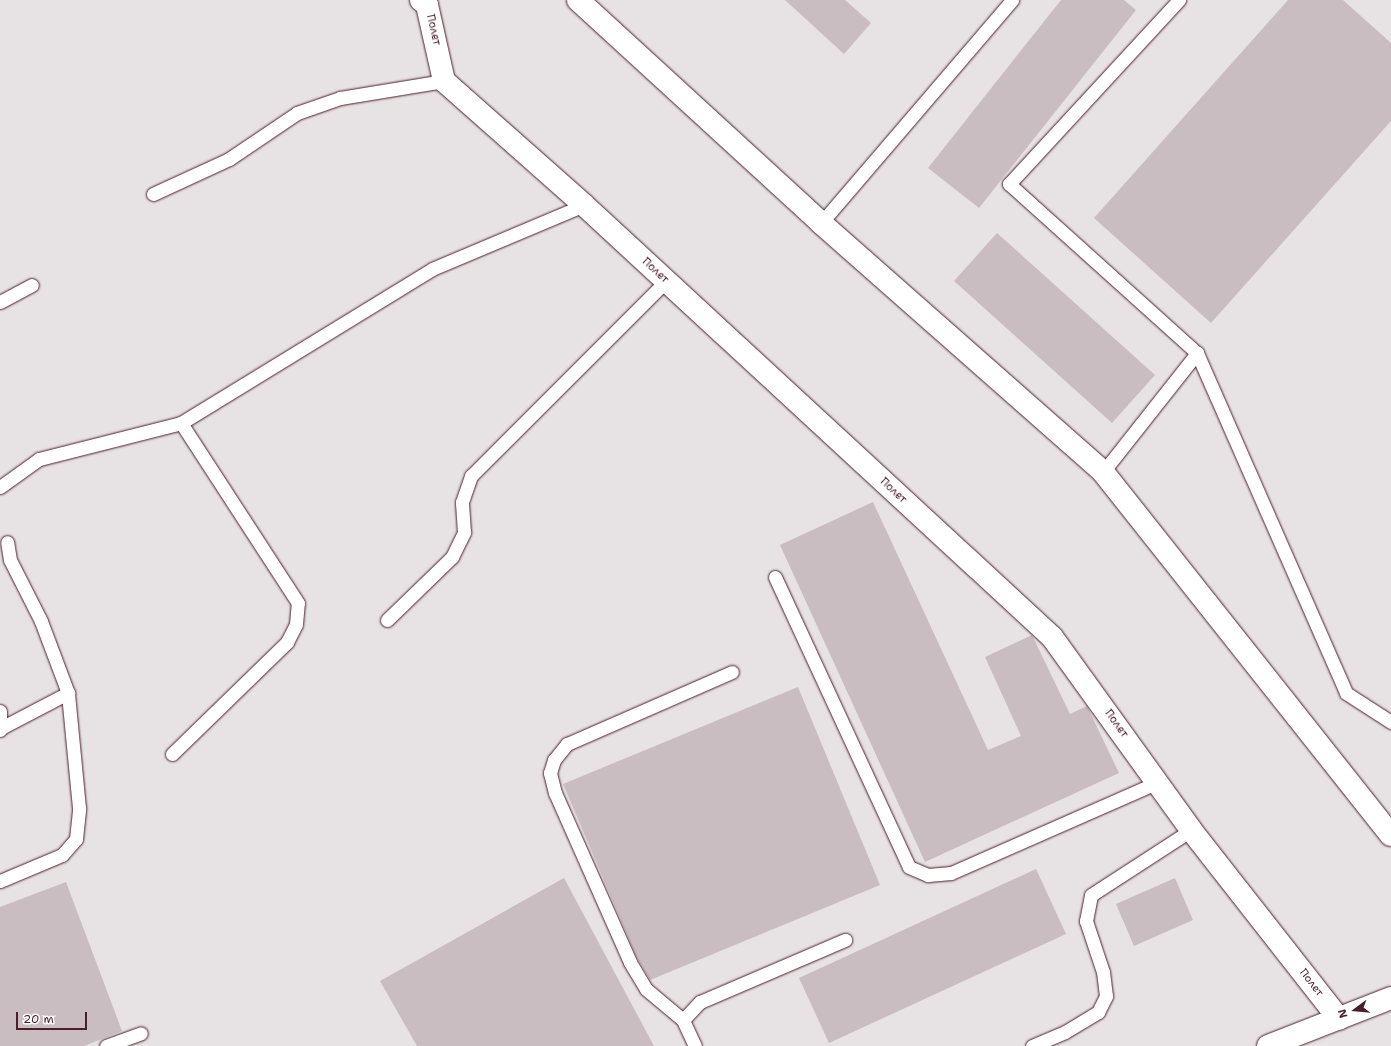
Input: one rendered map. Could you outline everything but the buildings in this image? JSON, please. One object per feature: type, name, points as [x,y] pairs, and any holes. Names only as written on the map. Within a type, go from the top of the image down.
[{"type":"street","name":"Полет","points":[[421,0],[427,4],[444,82],[584,204],[1052,637],[1158,782],[1191,830],[1339,1019]]},
{"type":"street","points":[[578,0],[821,223],[1103,472],[1391,835]]},
{"type":"street","points":[[1268,1046],[1391,998]]},
{"type":"lane","points":[[821,223],[1012,0]]},
{"type":"lane","points":[[1178,0],[1009,184],[1198,353],[1346,693],[1391,722]]},
{"type":"lane","points":[[153,194],[229,159],[297,112],[340,98],[444,82]]},
{"type":"lane","points":[[0,487],[38,459],[181,423],[432,269],[584,204]]},
{"type":"lane","points":[[387,620],[452,557],[464,532],[462,502],[470,476],[666,281]]},
{"type":"lane","points":[[0,302],[32,285]]},
{"type":"lane","points":[[1103,472],[1198,353]]},
{"type":"lane","points":[[172,754],[287,642],[296,624],[298,603],[181,423]]},
{"type":"lane","points":[[0,881],[62,855],[76,839],[79,808],[68,692],[41,621],[10,560],[7,542]]},
{"type":"lane","points":[[775,577],[909,867],[928,875],[951,873],[1158,782]]},
{"type":"lane","points":[[695,1046],[683,1020],[646,989],[630,962],[555,793],[550,773],[554,760],[568,744],[732,672]]},
{"type":"lane","points":[[0,711],[1,729],[68,692]]},
{"type":"lane","points":[[1032,1046],[1066,1032],[1098,1012],[1106,996],[1103,972],[1086,920],[1091,895],[1191,830]]},
{"type":"lane","points":[[683,1020],[700,1002],[845,940]]},
{"type":"lane","points":[[106,1046],[142,1033]]},
{"type":"shaded area","points":[[0,0],[1391,0],[1391,1046],[0,1046]]}]
